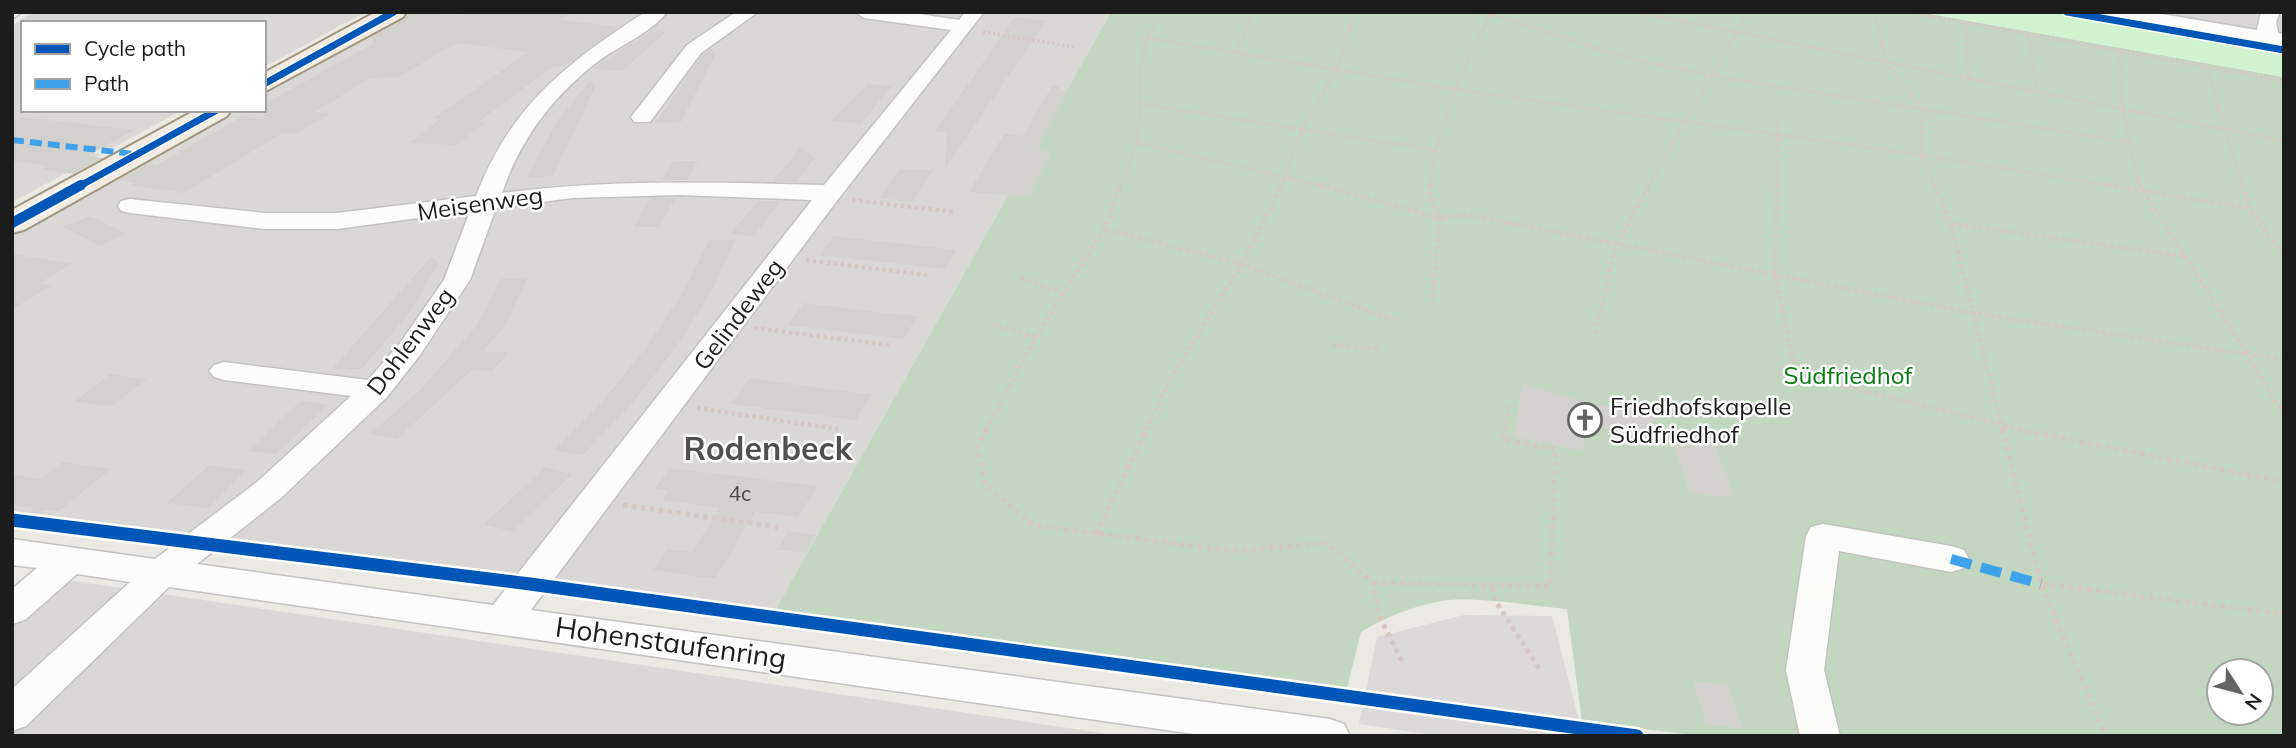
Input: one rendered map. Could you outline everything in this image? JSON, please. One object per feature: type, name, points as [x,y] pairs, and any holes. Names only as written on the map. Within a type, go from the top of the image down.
[{"type":"main road","points":[[266,83],[394,12]]},
{"type":"main road","points":[[12,223],[213,112]]},
{"type":"street","name":"Dohlenweg","points":[[12,714],[163,572],[269,490],[376,390],[410,349],[457,280],[502,159],[538,107],[588,59],[658,12]]},
{"type":"street","points":[[642,117],[694,49],[749,12]]},
{"type":"street","points":[[864,12],[968,22]]},
{"type":"street","points":[[2114,12],[2277,39]]},
{"type":"street","points":[[2272,12],[2266,19],[2265,29],[2277,39]]},
{"type":"street","name":"Gelindeweg","points":[[504,618],[829,195],[968,22]]},
{"type":"street","name":"Meisenweg","points":[[131,206],[265,221],[337,221],[562,192],[640,189],[829,195]]},
{"type":"street","points":[[224,371],[376,390]]},
{"type":"street","points":[[1820,736],[1805,670],[1823,536],[1951,559]]},
{"type":"street","name":"Hohenstaufenring","points":[[12,552],[504,618],[1330,736]]},
{"type":"street","points":[[12,610],[70,560]]},
{"type":"path","points":[[1162,12],[1147,38],[1139,75],[1141,104],[1137,143],[1104,229],[1036,337],[977,447],[985,485],[1033,525],[1232,551],[1327,543],[1373,583],[1381,620],[1403,663]]},
{"type":"path","points":[[1236,52],[1253,12]]},
{"type":"path","points":[[1096,534],[1173,374],[1242,264],[1287,176],[1303,129],[1337,68],[1354,12]]},
{"type":"path","points":[[1438,12],[1491,13],[1629,58],[1713,76],[2129,142]]},
{"type":"path","points":[[1636,12],[2037,94],[2284,141]]},
{"type":"path","points":[[1595,333],[1616,246],[1682,123],[1713,76],[1748,12]]},
{"type":"path","points":[[1875,12],[1886,62],[1923,109],[1921,156],[1951,224],[1999,425],[2041,584],[2106,736]]},
{"type":"path","points":[[1909,12],[2284,81]]},
{"type":"path","points":[[1433,306],[1440,218],[1429,193],[1434,150],[1453,89],[1491,13]]},
{"type":"path","points":[[968,22],[1075,47]]},
{"type":"path","points":[[1965,23],[1969,80]]},
{"type":"path","points":[[2029,35],[2037,94]]},
{"type":"path","points":[[1147,38],[1453,89],[1776,134],[2249,208]]},
{"type":"path","points":[[2119,51],[2123,111],[2140,189],[2284,416]]},
{"type":"path","points":[[2206,66],[2249,208],[2284,257]]},
{"type":"path","points":[[1141,104],[1434,150]]},
{"type":"path","points":[[1777,120],[1775,274],[1796,375],[1999,425],[2284,482]]},
{"type":"path","points":[[1137,143],[1287,176],[1440,218],[1468,215],[1616,246],[1972,313],[2284,359]]},
{"type":"path","points":[[829,195],[955,212]]},
{"type":"path","points":[[1951,224],[2184,257]]},
{"type":"path","points":[[1104,229],[1242,264],[1396,321]]},
{"type":"path","points":[[781,257],[927,275]]},
{"type":"path","points":[[1021,278],[1062,293]]},
{"type":"path","points":[[992,324],[1036,337]]},
{"type":"path","points":[[729,325],[890,345]]},
{"type":"path","points":[[1333,345],[1380,349]]},
{"type":"path","points":[[1373,583],[1550,586],[1556,449],[1503,440],[1510,402]]},
{"type":"path","points":[[668,404],[838,429]]},
{"type":"path","points":[[594,500],[778,527]]},
{"type":"path","points":[[2041,584],[2284,614]]},
{"type":"path","points":[[1492,586],[1496,602],[1540,670]]},
{"type":"shaded area","points":[[366,12],[266,66],[266,21],[21,21],[21,112],[179,112],[112,148],[12,137],[12,26],[31,13]]},
{"type":"shaded area","points":[[413,12],[1111,12],[772,616],[12,519],[12,235],[233,112],[266,112],[266,94]]},
{"type":"shaded area","points":[[2143,12],[2284,12],[2284,36]]},
{"type":"shaded area","points":[[12,144],[102,154],[12,202]]},
{"type":"shaded area","points":[[61,579],[1122,736],[12,736],[12,620]]},
{"type":"shaded area","points":[[1464,615],[1552,616],[1583,736],[1440,736],[1359,724],[1377,637]]},
{"type":"green space","name":"Südfriedhof","points":[[1111,12],[1919,12],[2284,77],[2284,736],[1704,736],[1582,722],[1567,609],[1487,601],[1456,600],[1432,603],[1400,613],[1361,632],[1346,692],[772,616]]},
{"type":"green space","points":[[1919,12],[2067,12],[2284,50],[2284,77]]},
{"type":"building","points":[[408,12],[465,16],[466,12],[573,12],[560,20],[618,27],[564,67],[554,66],[478,122],[485,122],[458,145],[410,143],[440,119],[434,118],[528,52],[456,43],[399,77],[370,78],[315,112],[330,114],[296,134],[284,132],[184,193],[131,185],[136,183],[118,180],[148,164],[157,165],[243,116],[264,119],[266,103],[374,43],[371,37],[404,19]]},
{"type":"building","points":[[1015,17],[1046,21],[945,169],[947,132],[935,131]]},
{"type":"building","points":[[651,31],[666,32],[622,71],[593,69]]},
{"type":"building","points":[[711,49],[716,53],[681,122],[655,123],[702,55]]},
{"type":"building","points":[[590,81],[596,85],[553,176],[527,178],[557,121]]},
{"type":"building","points":[[868,84],[892,86],[861,124],[831,121]]},
{"type":"building","points":[[1053,84],[1067,92],[1038,148],[1052,153],[1029,197],[969,192],[1004,134],[1023,136]]},
{"type":"building","points":[[23,117],[134,130],[87,156],[103,158],[73,174],[42,169],[49,166],[12,161],[12,121]]},
{"type":"building","points":[[801,147],[815,158],[797,182],[773,181]]},
{"type":"building","points":[[674,161],[698,161],[687,180],[662,180]]},
{"type":"building","points":[[900,169],[934,170],[912,202],[879,198]]},
{"type":"building","points":[[651,198],[676,198],[658,227],[633,227]]},
{"type":"building","points":[[758,201],[781,201],[754,236],[730,234]]},
{"type":"building","points":[[91,216],[125,233],[101,246],[63,227]]},
{"type":"building","points":[[834,236],[956,250],[945,269],[820,255]]},
{"type":"building","points":[[709,240],[735,240],[712,291],[674,350],[631,405],[582,456],[554,450],[601,403],[644,350],[683,292]]},
{"type":"building","points":[[12,254],[72,264],[38,284],[52,286],[12,309]]},
{"type":"building","points":[[431,257],[439,263],[408,315],[362,369],[332,369]]},
{"type":"building","points":[[528,277],[505,326],[483,351],[508,353],[493,371],[472,370],[397,439],[370,434],[420,390],[476,326],[501,279]]},
{"type":"building","points":[[804,303],[917,316],[904,339],[788,325]]},
{"type":"building","points":[[110,374],[147,379],[112,406],[74,402]]},
{"type":"building","points":[[750,378],[871,394],[856,420],[731,404]]},
{"type":"building","name":"Friedhofskapelle Südfriedhof","points":[[1522,383],[1577,400],[1655,417],[1652,440],[1584,424],[1583,451],[1514,437]]},
{"type":"building","points":[[301,401],[329,405],[276,454],[247,451]]},
{"type":"building","points":[[1669,431],[1711,433],[1735,497],[1690,494]]},
{"type":"building","points":[[63,462],[111,469],[59,511],[46,510],[33,515],[32,507],[12,505],[12,474],[41,479]]},
{"type":"building","points":[[209,465],[246,470],[208,508],[167,503]]},
{"type":"building","points":[[545,467],[572,474],[513,532],[484,524]]},
{"type":"building","points":[[670,468],[817,486],[798,517],[755,512],[715,579],[653,570],[667,549],[692,552],[720,508],[662,500],[668,491],[655,489]]},
{"type":"building","points":[[788,531],[816,535],[806,553],[778,550]]},
{"type":"building","points":[[1693,681],[1728,684],[1743,728],[1706,725]]},
{"type":"marked path","points":[[12,140],[134,154]]},
{"type":"marked path","points":[[1951,559],[2041,584]]},
{"type":"cycle path","points":[[266,83],[394,12]]},
{"type":"cycle path","points":[[2067,12],[2284,50]]},
{"type":"cycle path","points":[[12,223],[213,112]]},
{"type":"cycle path","points":[[12,520],[530,584],[1637,736]]},
{"type":"place","name":"Friedhofskapelle Südfriedhof","points":[[1585,420]]},
{"type":"district","name":"Rodenbeck","points":[[768,448]]}]
